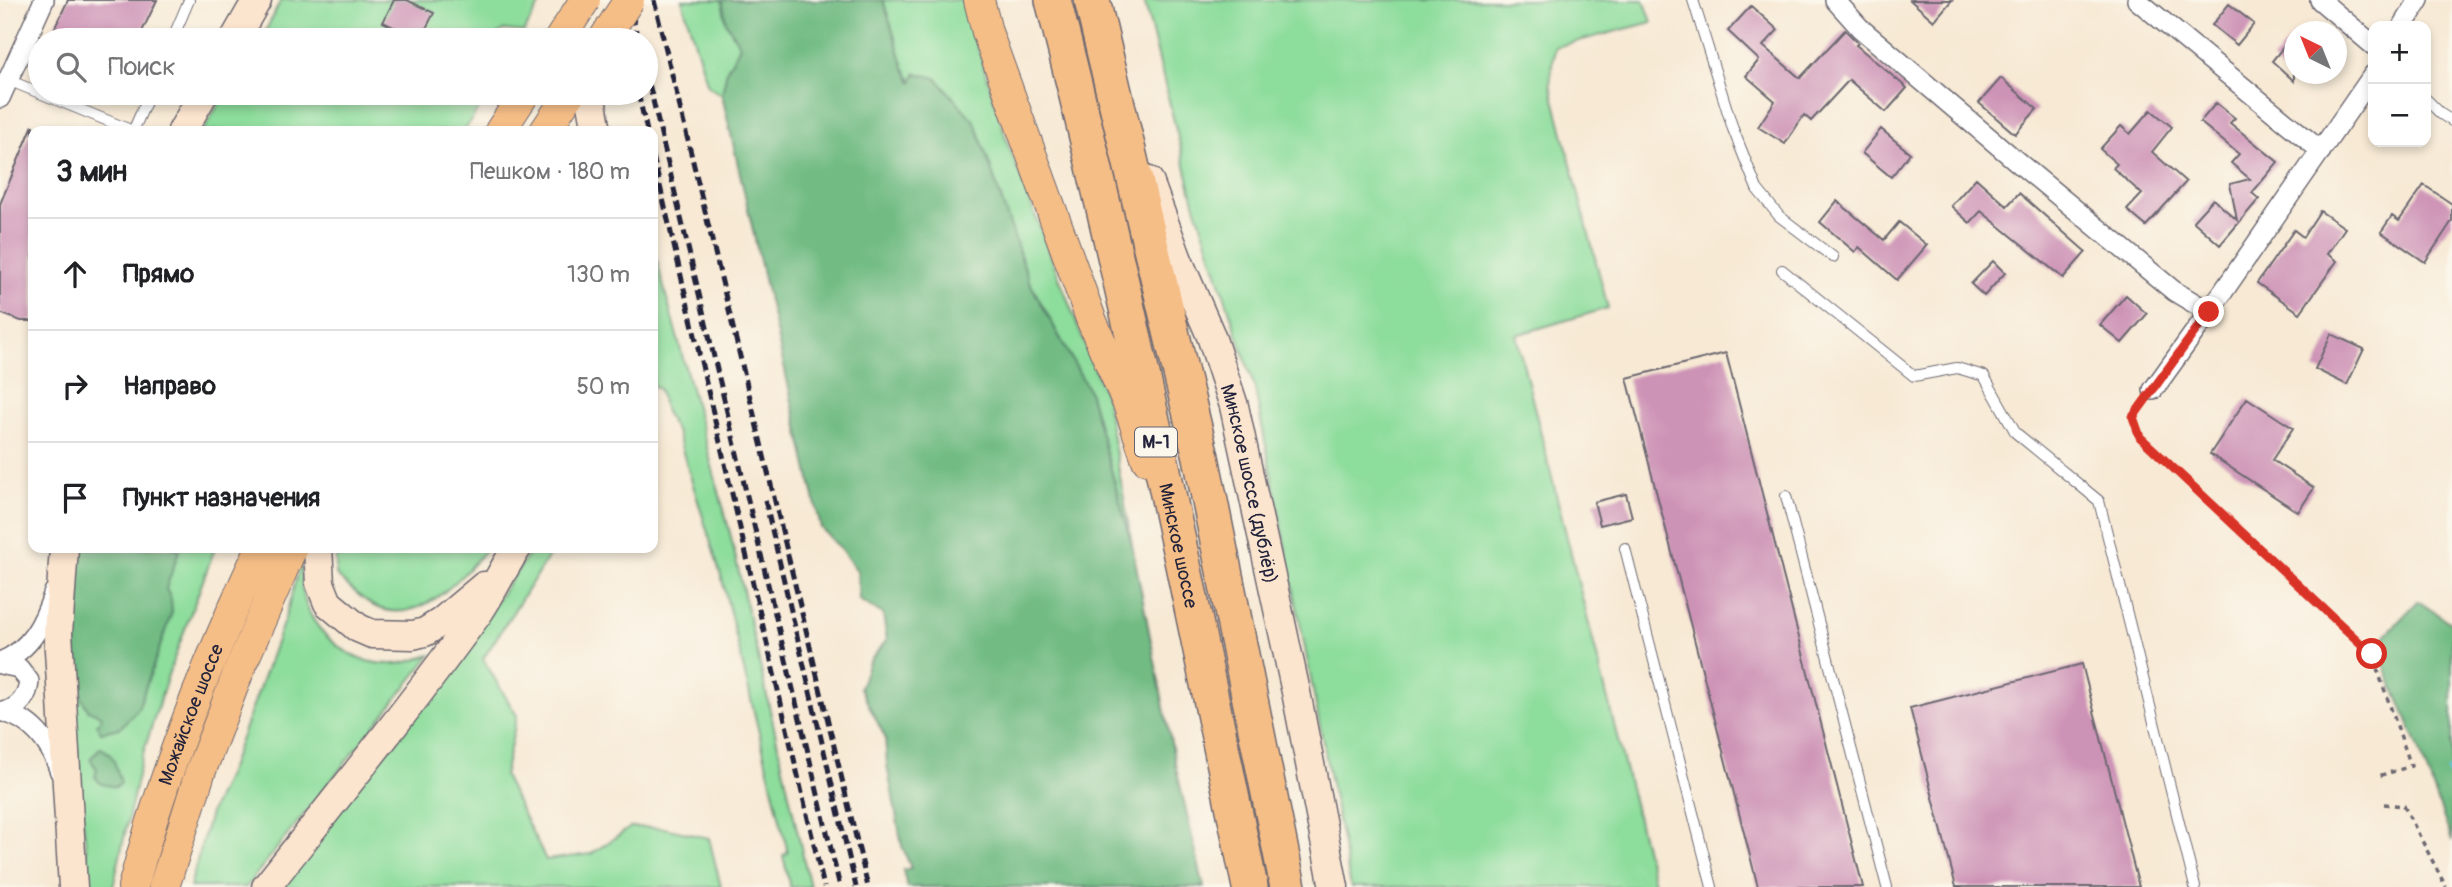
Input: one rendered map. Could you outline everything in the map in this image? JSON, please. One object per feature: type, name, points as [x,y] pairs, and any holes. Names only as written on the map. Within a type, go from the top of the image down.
[{"type":"highway","name":"Минское шоссе","points":[[1053,0],[1081,110],[1189,589],[1250,887]]},
{"type":"highway","name":"Минское шоссе","points":[[1092,0],[1201,457],[1288,887]]},
{"type":"main road","points":[[567,28],[585,0]]},
{"type":"main road","points":[[611,28],[629,0]]},
{"type":"main road","points":[[979,0],[987,32],[1091,319],[1128,404],[1189,589]]},
{"type":"main road","points":[[503,126],[517,105]]},
{"type":"main road","points":[[548,126],[562,105]]},
{"type":"main road","name":"Можайское шоссе","points":[[133,887],[179,738],[259,553]]},
{"type":"main road","name":"Можайское шоссе","points":[[164,887],[200,773],[240,668],[290,553]]},
{"type":"street","points":[[31,28],[44,0]]},
{"type":"street","points":[[241,28],[257,0]]},
{"type":"street","points":[[568,0],[575,28]]},
{"type":"street","points":[[1835,0],[1860,28],[2020,164],[2175,291],[2209,312]]},
{"type":"street","points":[[2137,0],[2321,151]]},
{"type":"street","points":[[2320,0],[2368,41]]},
{"type":"street","points":[[2406,21],[2418,0]]},
{"type":"street","points":[[4,89],[28,36]]},
{"type":"street","points":[[2153,390],[2368,82]]},
{"type":"street","name":"Минское шоссе (дублёр)","points":[[1116,94],[1178,260],[1211,336],[1234,406],[1296,692],[1334,887]]},
{"type":"street","points":[[185,126],[197,105]]},
{"type":"street","points":[[592,105],[596,126]]},
{"type":"street","points":[[318,553],[320,583],[328,603],[358,628],[373,634],[413,635],[425,632],[500,573]]},
{"type":"street","points":[[266,887],[346,787],[481,609],[514,553]]},
{"type":"street","points":[[0,663],[28,644],[36,633],[48,610],[63,556]]},
{"type":"street","points":[[63,556],[58,633],[73,887]]},
{"type":"street","points":[[0,663],[19,668],[29,681],[25,697],[12,710],[3,712]]},
{"type":"street","points":[[3,712],[32,726],[54,754],[67,796]]},
{"type":"lane","points":[[177,28],[189,0]]},
{"type":"lane","points":[[1693,0],[1733,130],[1757,189],[1779,216],[1833,257]]},
{"type":"lane","points":[[4,89],[28,97]]},
{"type":"lane","points":[[2431,103],[2452,121]]},
{"type":"lane","points":[[53,105],[118,126]]},
{"type":"lane","points":[[135,126],[145,105]]},
{"type":"lane","points":[[1782,270],[1914,376],[1957,368],[1983,376],[2016,433],[2099,501],[2194,887]]},
{"type":"lane","points":[[1786,496],[1887,887]]},
{"type":"lane","points":[[1625,548],[1712,887]]},
{"type":"path","points":[[2153,390],[2133,417],[2140,437],[2372,654],[2411,766],[2379,776]]},
{"type":"path","points":[[2384,804],[2404,806],[2446,887]]},
{"type":"green space","points":[[281,0],[542,0],[526,28],[267,28]]},
{"type":"green space","points":[[682,0],[722,0],[726,22],[740,46],[727,70],[722,95],[708,86]]},
{"type":"green space","points":[[722,0],[883,0],[904,67],[912,82],[916,73],[936,78],[975,122],[1029,281],[1089,391],[1132,545],[1176,768],[1204,887],[907,887],[903,870],[911,868],[902,846],[887,765],[885,737],[860,688],[869,662],[887,640],[883,614],[859,600],[857,571],[821,528],[722,95],[727,70],[740,46],[726,22]]},
{"type":"green space","points":[[883,0],[963,0],[1008,145],[1106,399],[1132,544],[1089,391],[1029,281],[975,122],[913,83],[904,67]]},
{"type":"green space","points":[[1144,0],[1644,0],[1652,22],[1555,47],[1550,83],[1608,308],[1516,335],[1655,887],[1351,887],[1255,389],[1194,202]]},
{"type":"green space","points":[[218,105],[481,105],[467,126],[206,126]]},
{"type":"green space","points":[[658,266],[730,533],[810,887],[790,887],[783,855],[788,853],[722,579],[677,433],[665,412],[659,389]]},
{"type":"green space","points":[[74,553],[213,553],[168,675],[142,757],[113,887],[91,887],[74,729],[70,623]]},
{"type":"green space","points":[[79,553],[178,553],[166,589],[171,599],[172,612],[138,709],[120,728],[101,732],[97,725],[102,716],[88,710],[79,693],[74,634],[80,604],[76,566]]},
{"type":"green space","points":[[336,553],[482,553],[438,597],[407,611],[391,611],[374,606],[336,575]]},
{"type":"green space","points":[[530,553],[551,553],[483,659],[517,716],[504,776],[546,860],[591,854],[631,827],[664,828],[709,838],[721,887],[277,887],[479,626]]},
{"type":"green space","points":[[301,561],[302,589],[308,608],[324,634],[336,645],[364,660],[379,663],[403,663],[431,655],[246,887],[190,887],[210,813],[229,771],[285,618]]},
{"type":"green space","points":[[2418,601],[2452,624],[2452,841],[2418,746],[2376,645]]},
{"type":"green space","points":[[100,748],[109,753],[114,762],[121,782],[116,787],[101,784],[95,777],[97,769],[90,759]]},
{"type":"building","points":[[68,0],[157,0],[144,28],[55,28]]},
{"type":"building","points":[[394,0],[407,0],[434,13],[426,28],[395,28],[383,22]]},
{"type":"building","points":[[1910,0],[1952,0],[1934,21]]},
{"type":"building","points":[[2229,4],[2254,24],[2237,45],[2212,25]]},
{"type":"building","points":[[1751,6],[1778,30],[1763,46],[1800,78],[1845,30],[1858,43],[1856,45],[1907,88],[1886,112],[1849,80],[1811,121],[1804,115],[1785,144],[1758,127],[1775,101],[1746,76],[1759,60],[1728,31]]},
{"type":"building","points":[[2284,46],[2284,72],[2272,61]]},
{"type":"building","points":[[2001,78],[2037,109],[2015,134],[1979,103]]},
{"type":"building","points":[[2216,103],[2235,118],[2230,123],[2278,162],[2252,193],[2259,199],[2220,245],[2193,221],[2213,199],[2237,220],[2230,184],[2250,179],[2231,163],[2239,154],[2200,122]]},
{"type":"building","points":[[2151,110],[2172,127],[2152,152],[2186,182],[2146,226],[2127,210],[2142,194],[2113,168],[2117,164],[2100,149],[2121,126],[2130,134]]},
{"type":"building","points":[[1881,129],[1910,153],[1891,177],[1862,153]]},
{"type":"building","points":[[28,137],[28,321],[0,313],[0,204]]},
{"type":"building","points":[[1976,178],[2007,206],[2019,193],[2086,252],[2063,278],[1981,211],[1970,223],[1951,206]]},
{"type":"building","points":[[2424,185],[2452,204],[2452,221],[2425,262],[2381,232],[2392,216],[2399,221]]},
{"type":"building","points":[[1837,201],[1884,240],[1899,222],[1927,245],[1897,280],[1859,247],[1855,252],[1820,222]]},
{"type":"building","points":[[2320,211],[2345,228],[2327,254],[2337,261],[2300,313],[2257,283],[2294,230],[2303,237]]},
{"type":"building","points":[[1993,261],[2005,273],[1984,296],[1971,284]]},
{"type":"building","points":[[2126,295],[2147,314],[2122,343],[2100,325]]},
{"type":"building","points":[[2331,334],[2364,349],[2347,385],[2315,369]]},
{"type":"building","points":[[1726,353],[1863,887],[1758,887],[1627,378]]},
{"type":"building","points":[[2247,398],[2293,428],[2272,460],[2314,488],[2298,512],[2210,454]]},
{"type":"building","points":[[1626,494],[1632,517],[1600,525],[1594,502]]},
{"type":"building","points":[[2082,664],[2139,887],[1956,887],[1910,708]]},
{"type":"waterway","points":[[2449,771],[2452,777]]},
{"type":"railway","points":[[616,0],[623,28]]},
{"type":"railway","points":[[629,0],[635,28]]},
{"type":"railway","points":[[654,0],[868,887]]},
{"type":"railway","points":[[641,105],[646,126]]},
{"type":"railway","points":[[654,105],[840,887]]},
{"type":"railway","points":[[658,177],[824,887]]},
{"type":"railway","points":[[765,500],[856,887]]},
{"type":"route","points":[[2209,312],[2133,417],[2140,437],[2372,654]]}]
